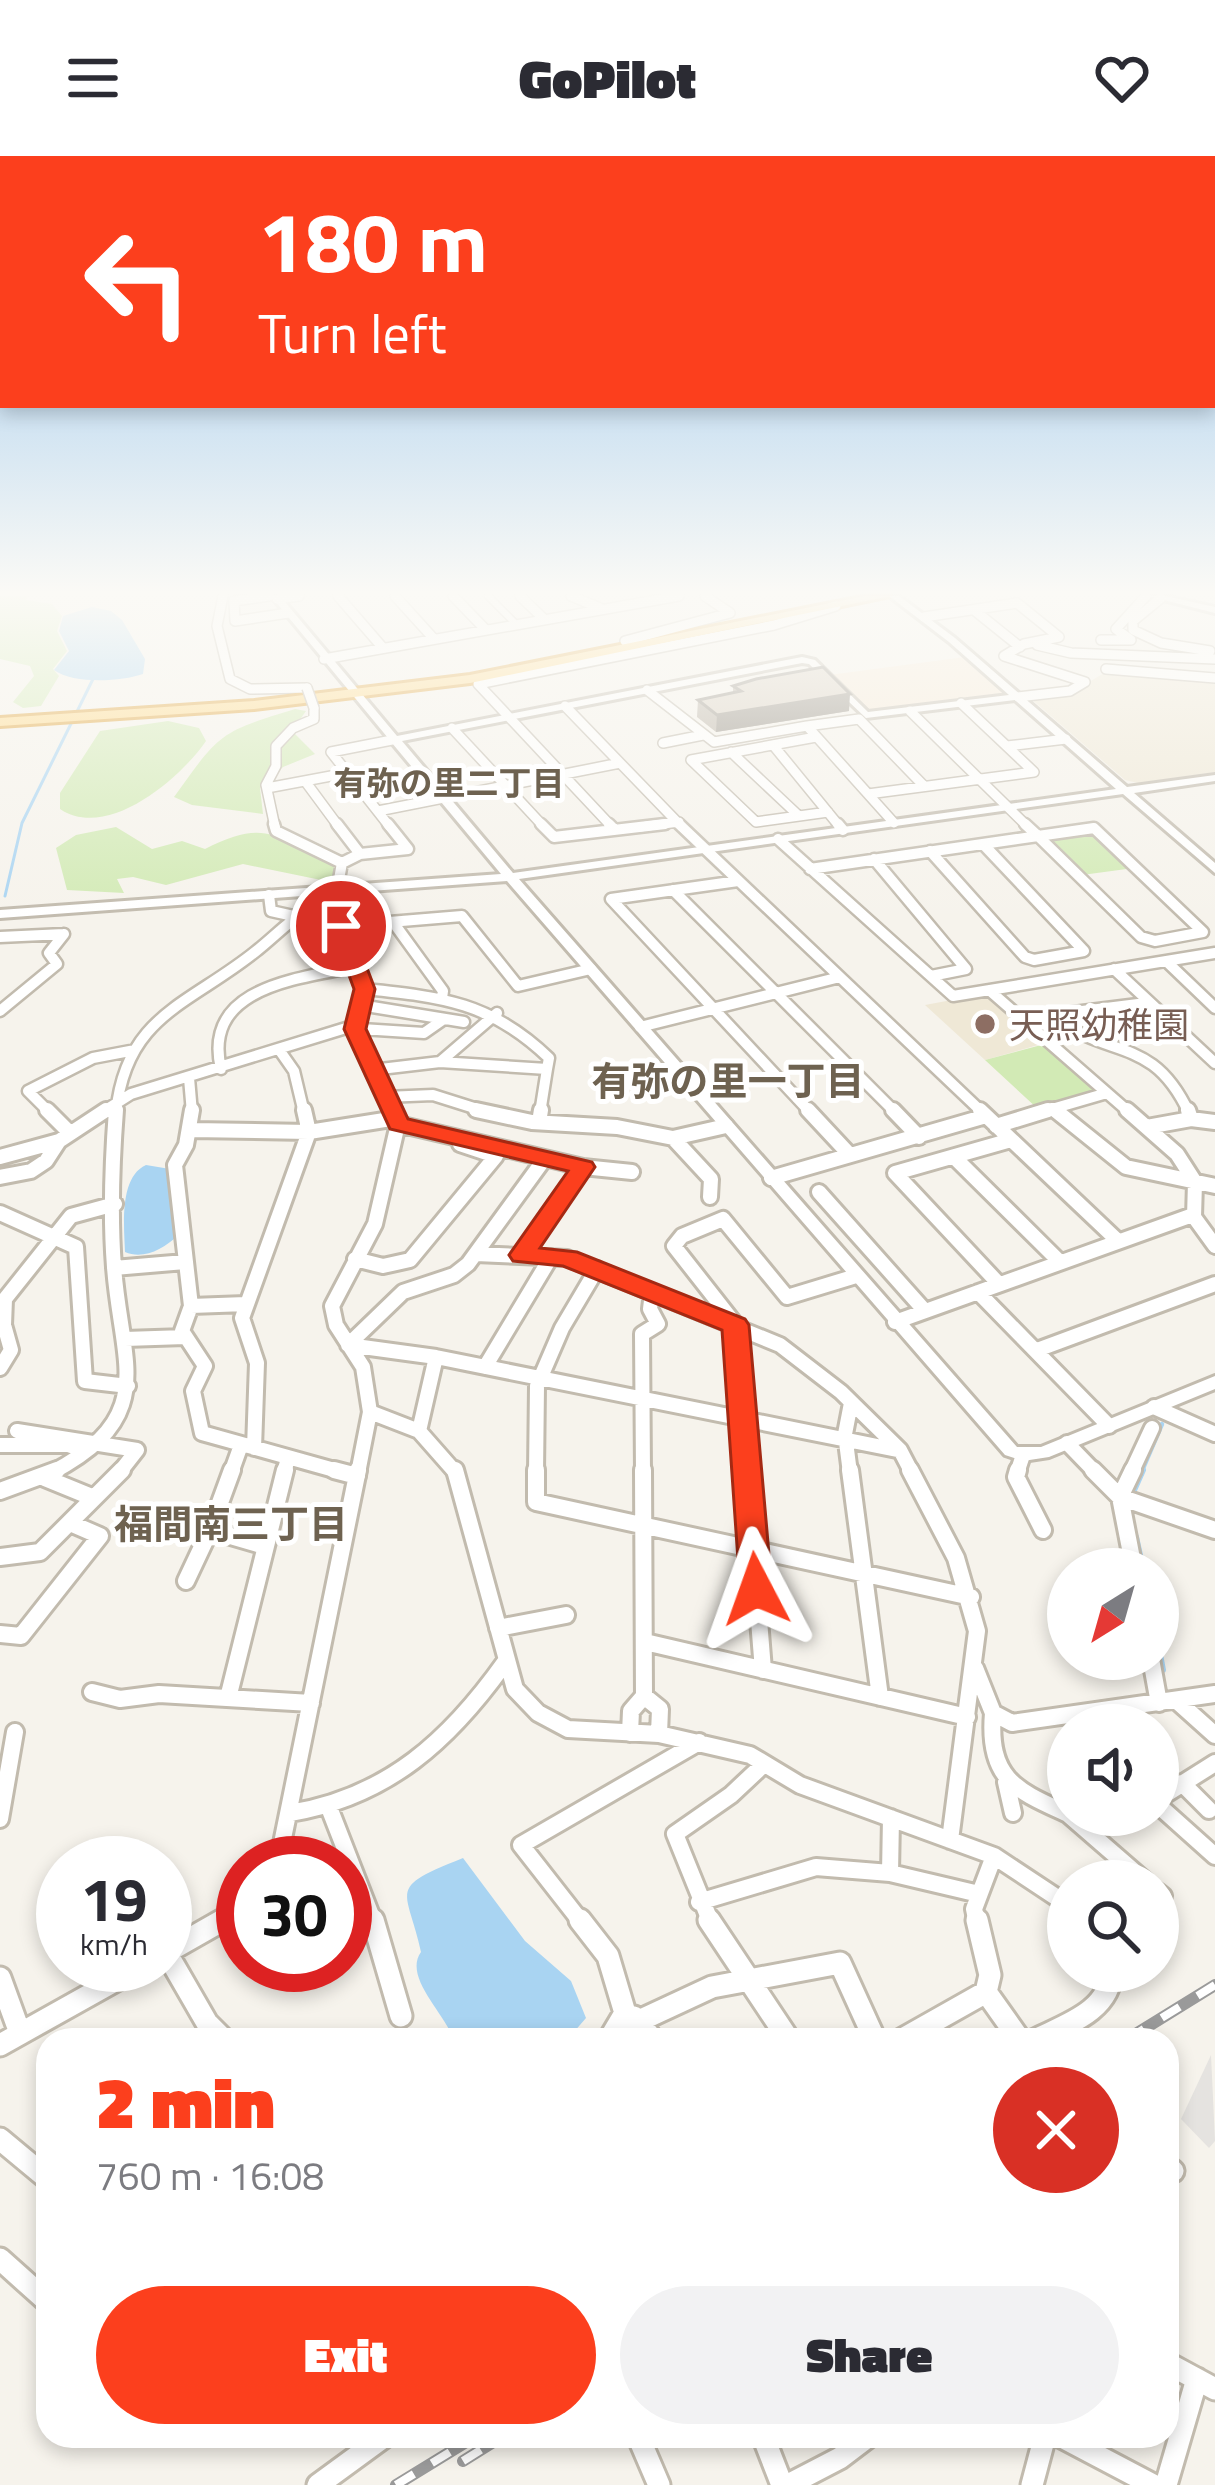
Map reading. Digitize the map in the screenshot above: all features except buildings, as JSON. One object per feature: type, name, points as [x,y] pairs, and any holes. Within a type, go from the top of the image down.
[{"type":"highway","points":[[0,719],[201,705]]},
{"type":"street","points":[[313,705],[314,719],[293,728],[276,746],[267,788],[276,831],[342,863]]},
{"type":"street","points":[[362,705],[1001,1442],[1023,1456],[1067,1443],[1215,1382]]},
{"type":"street","points":[[498,705],[615,830]]},
{"type":"street","points":[[342,863],[360,854],[408,849],[331,752],[572,705]]},
{"type":"street","points":[[665,705],[703,735],[724,742],[859,719],[924,787]]},
{"type":"street","points":[[852,705],[862,714],[950,705]]},
{"type":"street","points":[[868,794],[1034,772],[963,705]]},
{"type":"street","points":[[1027,705],[1215,869]]},
{"type":"street","points":[[565,706],[705,850],[1118,1241]]},
{"type":"street","points":[[810,869],[930,851],[983,844],[1038,836],[1094,828],[1203,932],[1144,939],[1038,836],[1009,807],[910,711]]},
{"type":"street","points":[[807,727],[894,823]]},
{"type":"street","points":[[452,728],[554,837],[679,822]]},
{"type":"street","points":[[663,743],[703,735]]},
{"type":"street","points":[[816,737],[691,760],[756,822],[828,812]]},
{"type":"street","points":[[1007,746],[1066,739]]},
{"type":"street","points":[[773,745],[843,830]]},
{"type":"street","points":[[731,752],[799,816]]},
{"type":"street","points":[[378,811],[620,763]]},
{"type":"street","points":[[267,788],[347,773]]},
{"type":"street","points":[[0,914],[338,894],[509,877],[1215,778]]},
{"type":"street","points":[[305,781],[360,854]]},
{"type":"street","points":[[778,839],[953,995],[1215,953]]},
{"type":"street","points":[[930,851],[1025,957],[1041,959],[1084,951],[983,844]]},
{"type":"street","points":[[874,860],[966,968],[931,976]]},
{"type":"street","points":[[285,1836],[370,1412],[363,1367],[336,1325],[332,1306],[375,1224],[398,1121],[355,1029],[364,989],[341,926],[342,863]]},
{"type":"street","points":[[738,880],[611,899],[849,1154]]},
{"type":"street","points":[[673,890],[919,1137]]},
{"type":"street","points":[[0,1491],[45,1478],[90,1447],[123,1402],[128,1386],[114,1268],[115,1204],[119,1086],[135,1050],[148,1029],[174,1006],[267,944],[318,898],[338,894]]},
{"type":"street","points":[[269,895],[271,911],[298,917]]},
{"type":"street","points":[[341,926],[462,916],[518,986],[591,970]]},
{"type":"street","points":[[393,922],[443,991],[442,998]]},
{"type":"street","points":[[0,937],[64,934],[49,953],[56,964],[6,999],[0,1010]]},
{"type":"street","points":[[1166,961],[1215,1009]]},
{"type":"street","points":[[221,1069],[216,1038],[226,1017],[243,1002],[279,984],[354,968]]},
{"type":"street","points":[[1114,969],[1215,1063]]},
{"type":"street","points":[[640,1027],[840,977]]},
{"type":"street","points":[[364,989],[442,998],[497,1013],[549,1058],[539,1122]]},
{"type":"street","points":[[988,990],[1177,1154],[1195,1182],[1190,1216],[1215,1246]]},
{"type":"street","points":[[1146,1003],[1066,1013],[1057,1019],[1079,1037],[1112,1042],[1131,1051],[1174,1086],[1191,1118]]},
{"type":"street","points":[[360,1005],[464,1022]]},
{"type":"street","points":[[440,1062],[497,1013]]},
{"type":"street","points":[[0,1177],[32,1171],[65,1137],[119,1098],[355,1029],[424,1034],[444,1019]]},
{"type":"street","points":[[65,1137],[28,1091],[93,1058],[135,1050]]},
{"type":"street","points":[[186,1581],[248,1446],[257,1363],[243,1332],[246,1304],[309,1132],[294,1071],[280,1052]]},
{"type":"street","points":[[372,1070],[440,1062],[547,1069]]},
{"type":"street","points":[[189,1078],[192,1130],[188,1148],[175,1165],[191,1306],[182,1331],[205,1366],[193,1391],[202,1433],[357,1476]]},
{"type":"street","points":[[772,1178],[849,1154],[1108,1093]]},
{"type":"street","points":[[386,1096],[433,1095],[459,1108],[674,1138],[726,1126]]},
{"type":"street","points":[[1052,1108],[1111,1159],[1140,1172],[1215,1186]]},
{"type":"street","points":[[1148,1127],[1191,1118],[1215,1122]]},
{"type":"street","points":[[356,1259],[383,1266],[410,1261],[496,1156],[398,1121]]},
{"type":"street","points":[[192,1130],[309,1132],[398,1121],[502,1145],[544,1161],[632,1172]]},
{"type":"street","points":[[0,1157],[65,1137]]},
{"type":"street","points":[[674,1138],[711,1179],[710,1197]]},
{"type":"street","points":[[999,1284],[895,1173],[1011,1140]]},
{"type":"street","points":[[954,1156],[1060,1262]]},
{"type":"street","points":[[348,1345],[403,1292],[454,1275],[476,1254],[544,1161]]},
{"type":"street","points":[[522,1255],[583,1167]]},
{"type":"street","points":[[819,1192],[925,1311]]},
{"type":"street","points":[[0,1368],[11,1350],[2,1299],[81,1210],[115,1204]]},
{"type":"street","points":[[0,1213],[76,1247],[86,1381],[128,1386]]},
{"type":"street","points":[[895,1322],[1190,1216]]},
{"type":"street","points":[[763,1670],[736,1325],[674,1246],[682,1236],[723,1219],[788,1297],[856,1276]]},
{"type":"street","points":[[822,1237],[851,1228]]},
{"type":"street","points":[[476,1254],[551,1257],[597,1270],[736,1325],[798,1356],[900,1450],[920,1481],[971,1598],[977,1630],[950,1840]]},
{"type":"street","points":[[484,1367],[551,1257]]},
{"type":"street","points":[[114,1268],[184,1262]]},
{"type":"street","points":[[597,1270],[540,1378],[536,1502],[971,1598]]},
{"type":"street","points":[[1036,1350],[1215,1284]]},
{"type":"street","points":[[630,1733],[631,1711],[644,1696],[642,1334],[658,1324],[650,1309],[652,1292]]},
{"type":"street","points":[[978,1292],[1109,1426]]},
{"type":"street","points":[[191,1306],[246,1304]]},
{"type":"street","points":[[125,1339],[185,1337]]},
{"type":"street","points":[[348,1345],[436,1357],[900,1450]]},
{"type":"street","points":[[419,1431],[436,1357]]},
{"type":"street","points":[[851,1403],[846,1440],[880,1697]]},
{"type":"street","points":[[1154,1407],[1215,1434]]},
{"type":"street","points":[[370,1412],[419,1431],[455,1469],[506,1661],[525,1702],[557,1725],[658,1734],[728,1748],[800,1785],[994,1856],[1047,1891]]},
{"type":"street","points":[[1130,1548],[1120,1497],[1152,1428]]},
{"type":"street","points":[[17,1431],[90,1447]]},
{"type":"street","points":[[1067,1443],[1120,1497],[1215,1529]]},
{"type":"street","points":[[0,1445],[137,1450],[106,1490],[40,1552],[0,1556]]},
{"type":"street","points":[[1023,1456],[1016,1477],[1043,1530]]},
{"type":"street","points":[[227,1698],[288,1458]]},
{"type":"street","points":[[45,1478],[94,1498]]},
{"type":"street","points":[[0,1634],[21,1636],[100,1536],[70,1523]]},
{"type":"street","points":[[210,1530],[265,1546]]},
{"type":"street","points":[[498,1628],[566,1615]]},
{"type":"street","points":[[644,1642],[967,1718]]},
{"type":"street","points":[[290,1814],[330,1810],[380,1788],[443,1741],[477,1705],[506,1661]]},
{"type":"street","points":[[975,1668],[993,1713],[991,1724],[1013,1813]]},
{"type":"street","points":[[1159,1680],[1168,1702],[1215,1735]]},
{"type":"street","points":[[92,1692],[120,1699],[159,1694],[311,1703]]},
{"type":"street","points":[[993,1713],[1012,1723],[1215,1694]]},
{"type":"street","points":[[644,1696],[660,1709],[658,1734]]},
{"type":"street","points":[[0,1819],[15,1732]]},
{"type":"street","points":[[643,2028],[633,2016],[608,1956],[521,1845],[699,1742]]},
{"type":"street","points":[[1179,1786],[1215,1763]]},
{"type":"street","points":[[764,1764],[731,1796],[675,1834],[682,1865],[699,1901],[781,2028]]},
{"type":"street","points":[[1006,1782],[1047,1808]]},
{"type":"street","points":[[1182,1784],[1209,1810]]},
{"type":"street","points":[[330,1810],[371,1914],[400,2016]]},
{"type":"street","points":[[890,1873],[892,1818]]},
{"type":"street","points":[[1179,1822],[1215,1856]]},
{"type":"street","points":[[1092,1836],[1120,1860]]},
{"type":"street","points":[[923,2028],[986,1992],[990,1975],[974,1909],[994,1856]]},
{"type":"street","points":[[699,1901],[816,1867],[890,1873],[979,1894]]},
{"type":"street","points":[[621,2028],[633,2016],[730,1980],[840,1963],[869,2028]]},
{"type":"street","points":[[0,1978],[20,2033]]},
{"type":"street","points":[[0,2044],[94,1992]]},
{"type":"street","points":[[189,1992],[212,2028]]},
{"type":"street","points":[[986,1992],[1012,2028]]},
{"type":"street","points":[[1057,2028],[1099,2005],[1109,1992]]},
{"type":"street","points":[[0,2140],[36,2170]]},
{"type":"street","points":[[0,2259],[36,2291]]},
{"type":"street","points":[[1166,2485],[1206,2384],[1179,2369]]},
{"type":"street","points":[[318,2485],[369,2448]]},
{"type":"street","points":[[643,2448],[659,2485]]},
{"type":"street","points":[[768,2448],[785,2485],[853,2448]]},
{"type":"street","points":[[1032,2485],[1042,2448]]},
{"type":"street","points":[[1083,2448],[1153,2485]]},
{"type":"shaded area","points":[[862,705],[932,705],[872,714]]},
{"type":"shaded area","points":[[1038,705],[1215,705],[1215,772],[1138,783],[1125,780]]},
{"type":"shaded area","name":"天照幼稚園","points":[[989,993],[1045,1043],[985,1060],[925,1005]]},
{"type":"shaded area","points":[[1211,2055],[1215,2141],[1209,2148],[1181,2119]]},
{"type":"green space","points":[[295,709],[306,711],[292,731],[315,754],[283,767],[260,788],[263,814],[192,805],[174,797],[223,738],[250,723]]},
{"type":"green space","points":[[168,721],[199,728],[206,741],[161,788],[120,812],[99,817],[79,817],[60,809],[60,793],[100,731]]},
{"type":"green space","points":[[116,827],[152,849],[182,841],[205,849],[243,834],[271,835],[334,866],[334,878],[321,880],[243,864],[166,885],[133,877],[117,879],[124,893],[67,890],[56,848],[76,835]]},
{"type":"green space","points":[[1090,830],[1134,868],[1082,875],[1045,838]]},
{"type":"green space","points":[[1045,1044],[1097,1092],[1038,1109],[985,1060]]},
{"type":"water","points":[[146,1165],[170,1169],[177,1236],[139,1255],[125,1252],[125,1203],[131,1180]]},
{"type":"water","points":[[463,1858],[525,1941],[571,1981],[586,2018],[577,2028],[448,2028],[417,1972],[421,1952],[408,1892],[422,1877]]},
{"type":"waterway","points":[[5,896],[22,823],[80,705]]},
{"type":"waterway","points":[[1141,1473],[1162,1424]]},
{"type":"waterway","points":[[1131,1497],[1143,1470]]},
{"type":"waterway","points":[[1136,1537],[1138,1548]]},
{"type":"railway","points":[[1145,2028],[1215,1985]]},
{"type":"railway","points":[[396,2485],[456,2448]]},
{"type":"railway","points":[[463,2461],[484,2448]]},
{"type":"place","name":"天照幼稚園","points":[[985,1024]]},
{"type":"district","name":"有弥の里二丁目","points":[[449,783]]},
{"type":"district","name":"有弥の里一丁目","points":[[728,1080]]},
{"type":"district","name":"福間南三丁目","points":[[231,1523]]},
{"type":"route","points":[[341,926],[364,989],[355,1029],[398,1124],[583,1167],[522,1255],[567,1258],[736,1325],[756,1589]]}]
